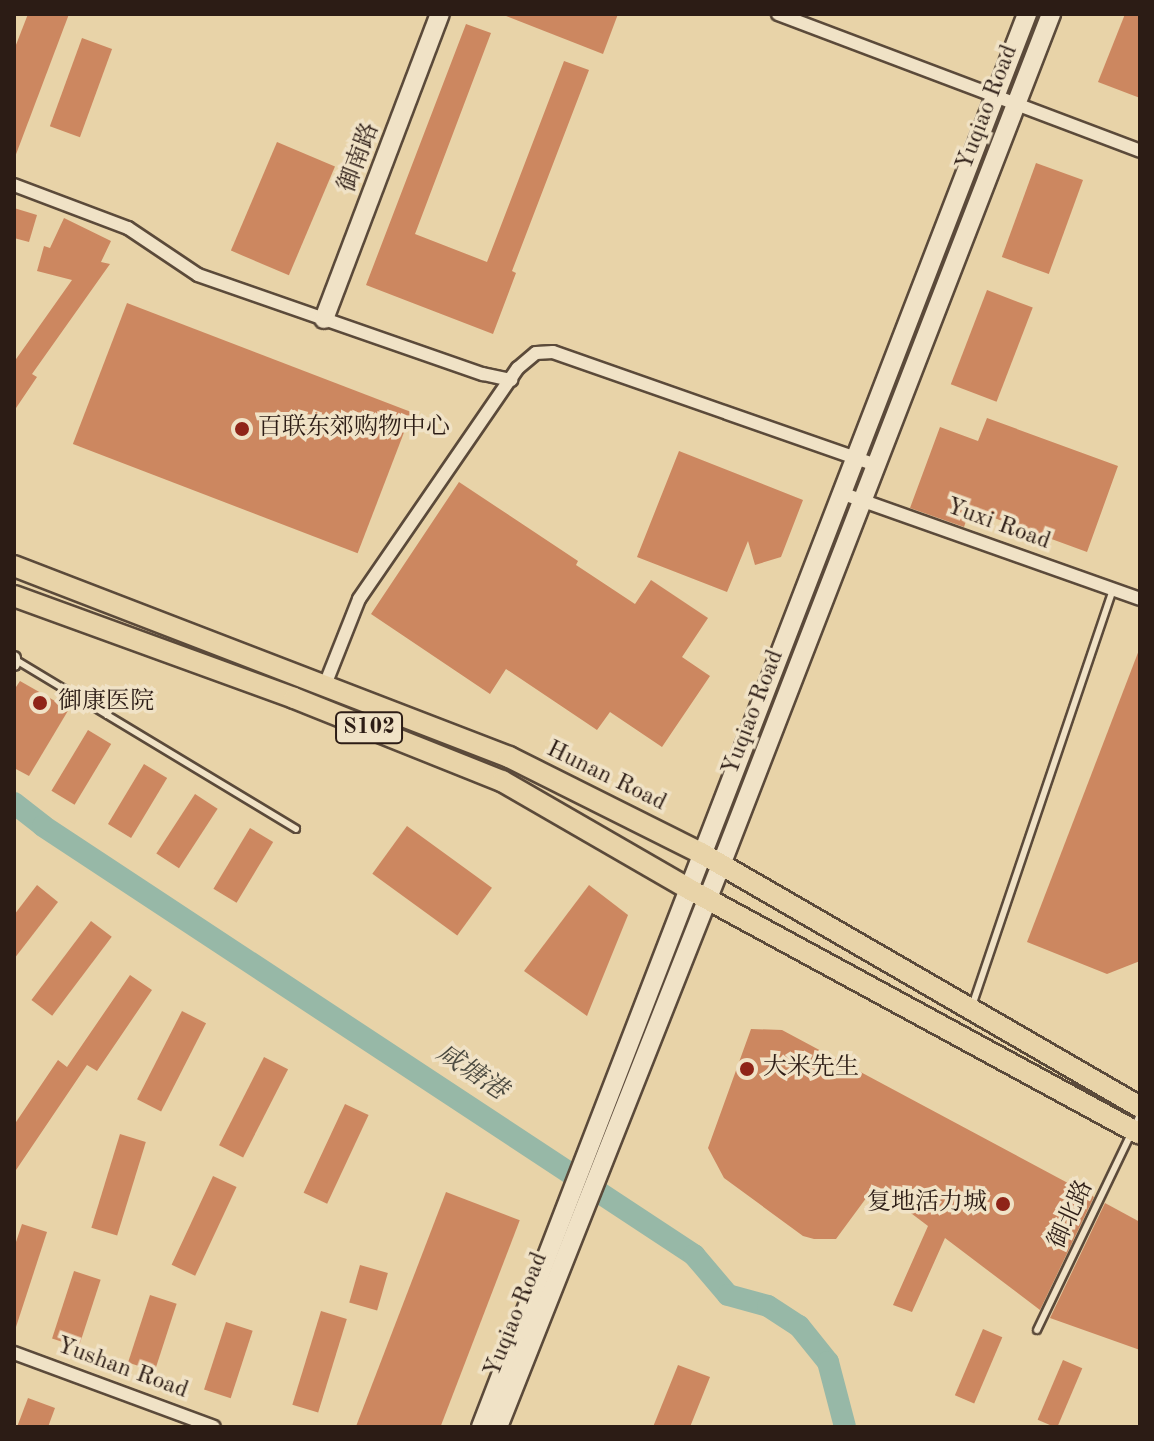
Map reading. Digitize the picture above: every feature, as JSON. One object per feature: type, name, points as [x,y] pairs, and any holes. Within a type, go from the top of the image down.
[{"type":"main road","name":"御南路","points":[[324,319],[440,14]]},
{"type":"main road","name":"Yuqiao Road","points":[[605,1135],[687,888],[1027,14]]},
{"type":"main road","name":"Yuqiao Road","points":[[498,1427],[568,1229],[721,865],[1051,14]]},
{"type":"main road","name":"Hunan Road","points":[[14,566],[509,757],[701,853],[1140,1107]]},
{"type":"main road","name":"S102","points":[[14,596],[294,698],[502,781],[687,888],[1137,1126]]},
{"type":"main road","name":"Yuqiao Road","points":[[481,1427],[568,1229]]},
{"type":"street","points":[[778,14],[1140,151]]},
{"type":"street","points":[[14,185],[128,228],[198,275],[483,374],[511,380]]},
{"type":"street","points":[[325,685],[359,599],[511,380],[527,359],[536,353],[553,352],[876,465]]},
{"type":"street","name":"Yuxi Road","points":[[841,493],[1140,599]]},
{"type":"street","name":"Yushan Road","points":[[14,1353],[214,1427]]},
{"type":"lane","points":[[970,1010],[1113,589]]},
{"type":"lane","points":[[15,660],[296,829]]},
{"type":"lane","name":"御北路","points":[[1037,1330],[1137,1126]]},
{"type":"building","points":[[28,14],[69,14],[15,157],[14,50]]},
{"type":"building","points":[[501,14],[618,14],[603,54]]},
{"type":"building","points":[[1125,14],[1140,14],[1140,98],[1098,82]]},
{"type":"building","points":[[466,24],[491,33],[415,234],[487,262],[564,61],[589,70],[512,271],[516,273],[493,334],[366,285]]},
{"type":"building","points":[[82,38],[112,49],[80,137],[50,126]]},
{"type":"building","points":[[277,142],[335,167],[289,275],[231,251]]},
{"type":"building","points":[[1036,163],[1083,180],[1049,274],[1002,257]]},
{"type":"building","points":[[14,208],[37,215],[29,242],[14,238]]},
{"type":"building","points":[[64,218],[111,241],[101,262],[110,264],[32,374],[37,377],[14,411],[14,362],[72,280],[37,271],[44,246],[50,248]]},
{"type":"building","points":[[987,290],[1033,308],[997,402],[951,384]]},
{"type":"building","name":"百联东郊购物中心","points":[[127,303],[412,412],[358,553],[73,444]]},
{"type":"building","points":[[987,418],[1118,466],[1087,552],[970,509],[964,527],[910,508],[940,427],[978,441]]},
{"type":"building","points":[[679,451],[803,500],[781,557],[755,565],[748,541],[727,592],[637,557]]},
{"type":"building","points":[[459,482],[578,561],[576,565],[635,604],[651,580],[708,618],[682,657],[710,676],[662,747],[610,712],[597,730],[506,669],[490,694],[371,614]]},
{"type":"building","points":[[1139,650],[1140,961],[1107,974],[1027,942]]},
{"type":"building","name":"御康医院","points":[[20,681],[69,709],[29,776],[14,768],[14,690]]},
{"type":"building","points":[[88,730],[111,744],[75,805],[51,791]]},
{"type":"building","points":[[144,764],[167,778],[131,838],[108,824]]},
{"type":"building","points":[[195,794],[218,809],[179,868],[156,854]]},
{"type":"building","points":[[407,826],[492,888],[457,935],[372,874]]},
{"type":"building","points":[[250,828],[273,842],[237,903],[213,889]]},
{"type":"building","points":[[37,885],[58,902],[14,959],[14,915]]},
{"type":"building","points":[[589,885],[628,915],[587,1016],[524,971]]},
{"type":"building","points":[[91,921],[112,937],[52,1016],[31,1000]]},
{"type":"building","points":[[130,975],[152,990],[97,1071],[87,1065],[14,1173],[14,1125],[58,1060],[67,1067]]},
{"type":"building","points":[[182,1011],[206,1023],[161,1111],[137,1099]]},
{"type":"building","name":"复地活力城","points":[[751,1029],[782,1030],[1094,1197],[1040,1310],[945,1238],[912,1312],[893,1305],[928,1226],[875,1186],[836,1239],[814,1239],[803,1236],[724,1178],[708,1148]]},
{"type":"building","points":[[264,1057],[288,1069],[243,1157],[219,1145]]},
{"type":"building","points":[[345,1104],[369,1115],[327,1204],[304,1193]]},
{"type":"building","points":[[120,1134],[146,1142],[117,1236],[91,1228]]},
{"type":"building","points":[[213,1176],[237,1187],[195,1276],[172,1265]]},
{"type":"building","points":[[446,1192],[520,1220],[440,1427],[356,1426]]},
{"type":"building","points":[[1105,1203],[1140,1222],[1140,1350],[1050,1318]]},
{"type":"building","points":[[22,1224],[47,1232],[16,1327],[14,1248]]},
{"type":"building","points":[[360,1265],[388,1273],[377,1310],[349,1302]]},
{"type":"building","points":[[74,1271],[101,1280],[79,1347],[52,1339]]},
{"type":"building","points":[[150,1295],[177,1304],[155,1371],[128,1363]]},
{"type":"building","points":[[321,1311],[347,1319],[318,1413],[292,1405]]},
{"type":"building","points":[[226,1322],[253,1331],[231,1398],[204,1390]]},
{"type":"building","points":[[983,1329],[1002,1337],[974,1403],[955,1395]]},
{"type":"building","points":[[1063,1360],[1082,1368],[1057,1427],[1038,1420]]},
{"type":"building","points":[[678,1365],[710,1377],[690,1427],[653,1427]]},
{"type":"building","points":[[28,1398],[55,1408],[48,1427],[17,1427]]},
{"type":"waterway","name":"咸塘港","points":[[14,803],[43,826],[694,1255],[728,1295],[768,1306],[799,1326],[828,1362],[845,1427]]},
{"type":"place","name":"百联东郊购物中心","points":[[242,429]]},
{"type":"place","name":"御康医院","points":[[40,703]]},
{"type":"place","name":"大米先生","points":[[747,1069]]},
{"type":"place","name":"复地活力城","points":[[1003,1204]]}]
